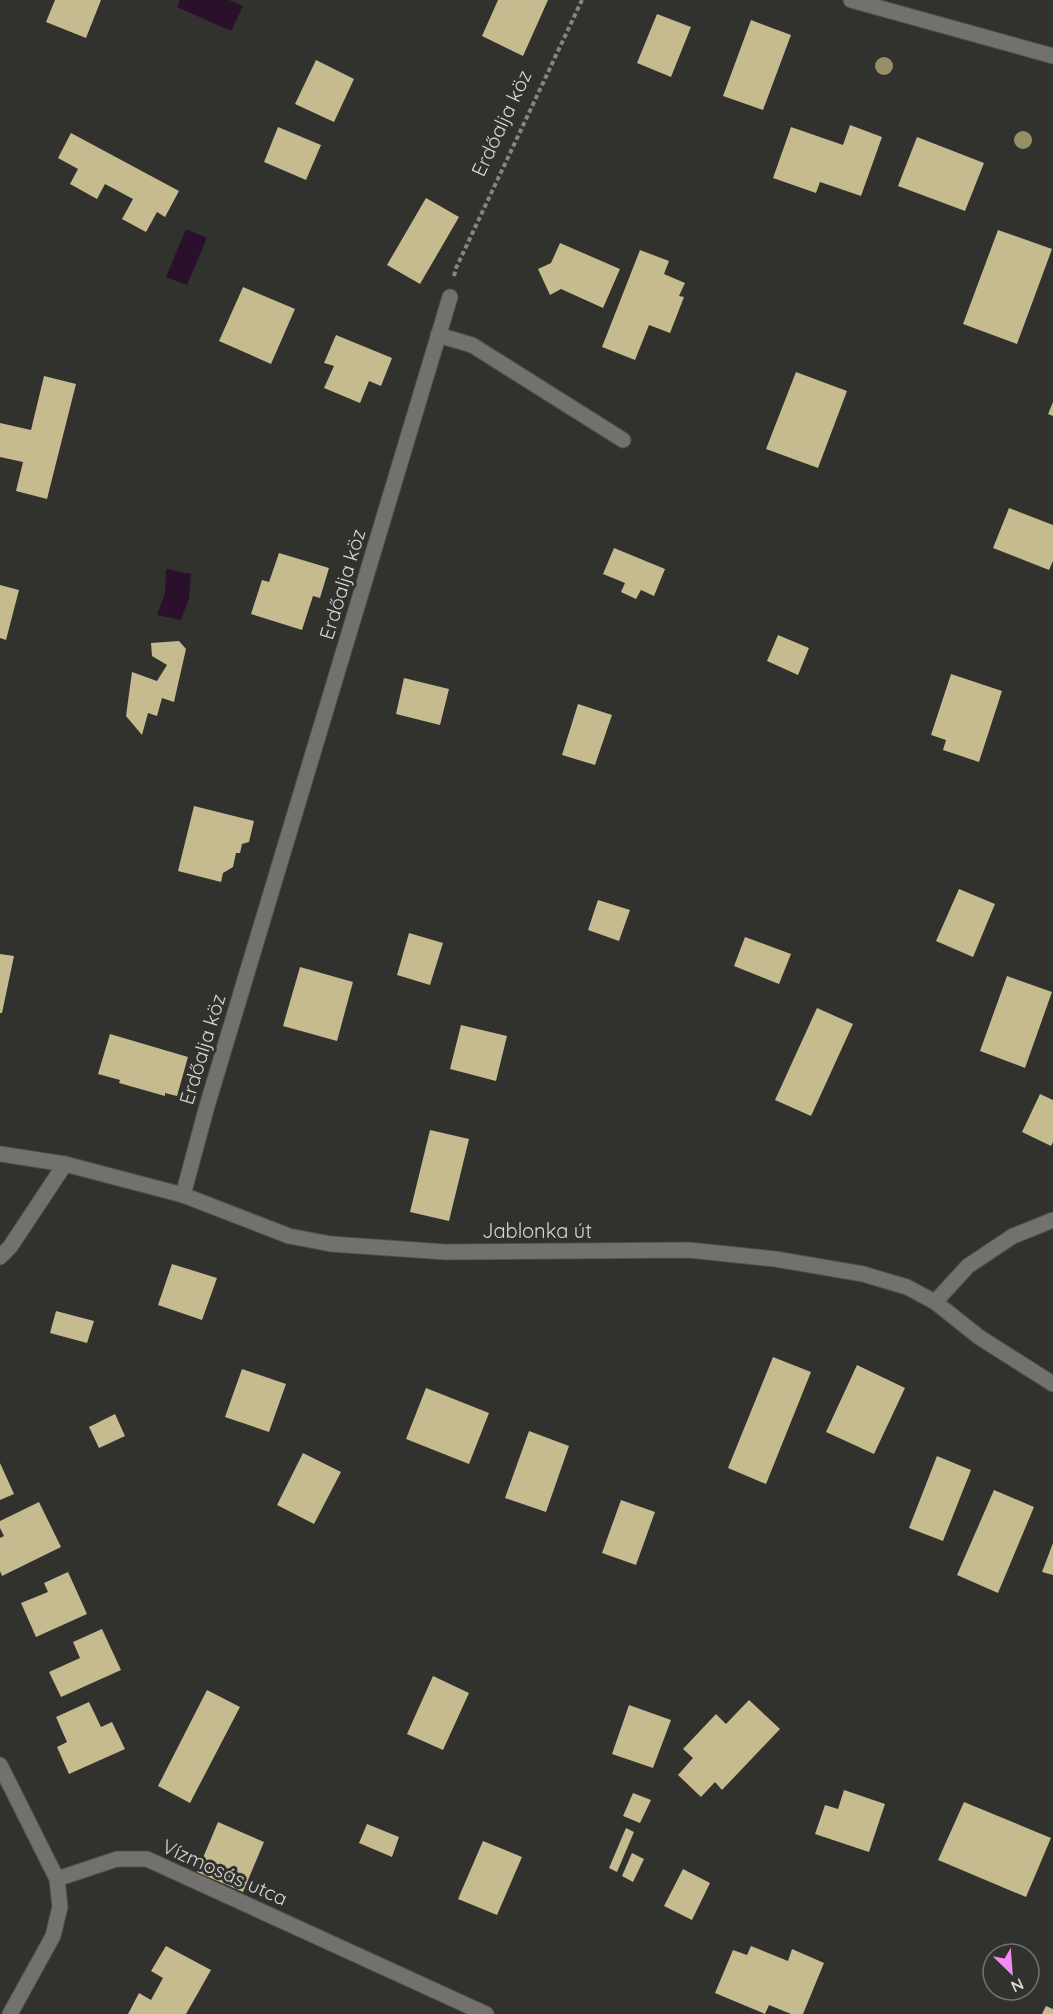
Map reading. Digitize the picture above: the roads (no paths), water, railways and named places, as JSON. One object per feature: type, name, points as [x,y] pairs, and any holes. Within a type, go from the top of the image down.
[{"type":"street","points":[[851,0],[1053,56]]},
{"type":"street","name":"Erdőalja köz","points":[[183,1195],[207,1106],[450,297]]},
{"type":"street","points":[[438,335],[472,345],[623,440]]},
{"type":"street","name":"Jablonka út","points":[[0,1154],[65,1164],[183,1195],[289,1236],[331,1244],[445,1252],[689,1250],[775,1259],[863,1274],[907,1287],[935,1302],[979,1337],[1053,1384]]},
{"type":"street","points":[[0,1257],[10,1247],[65,1164]]},
{"type":"street","points":[[935,1302],[968,1266],[1013,1236],[1053,1220]]},
{"type":"street","points":[[0,1765],[57,1879],[60,1906],[53,1936],[10,2014]]},
{"type":"street","name":"Vízmosás utca","points":[[57,1879],[117,1859],[147,1859],[486,2014]]}]
